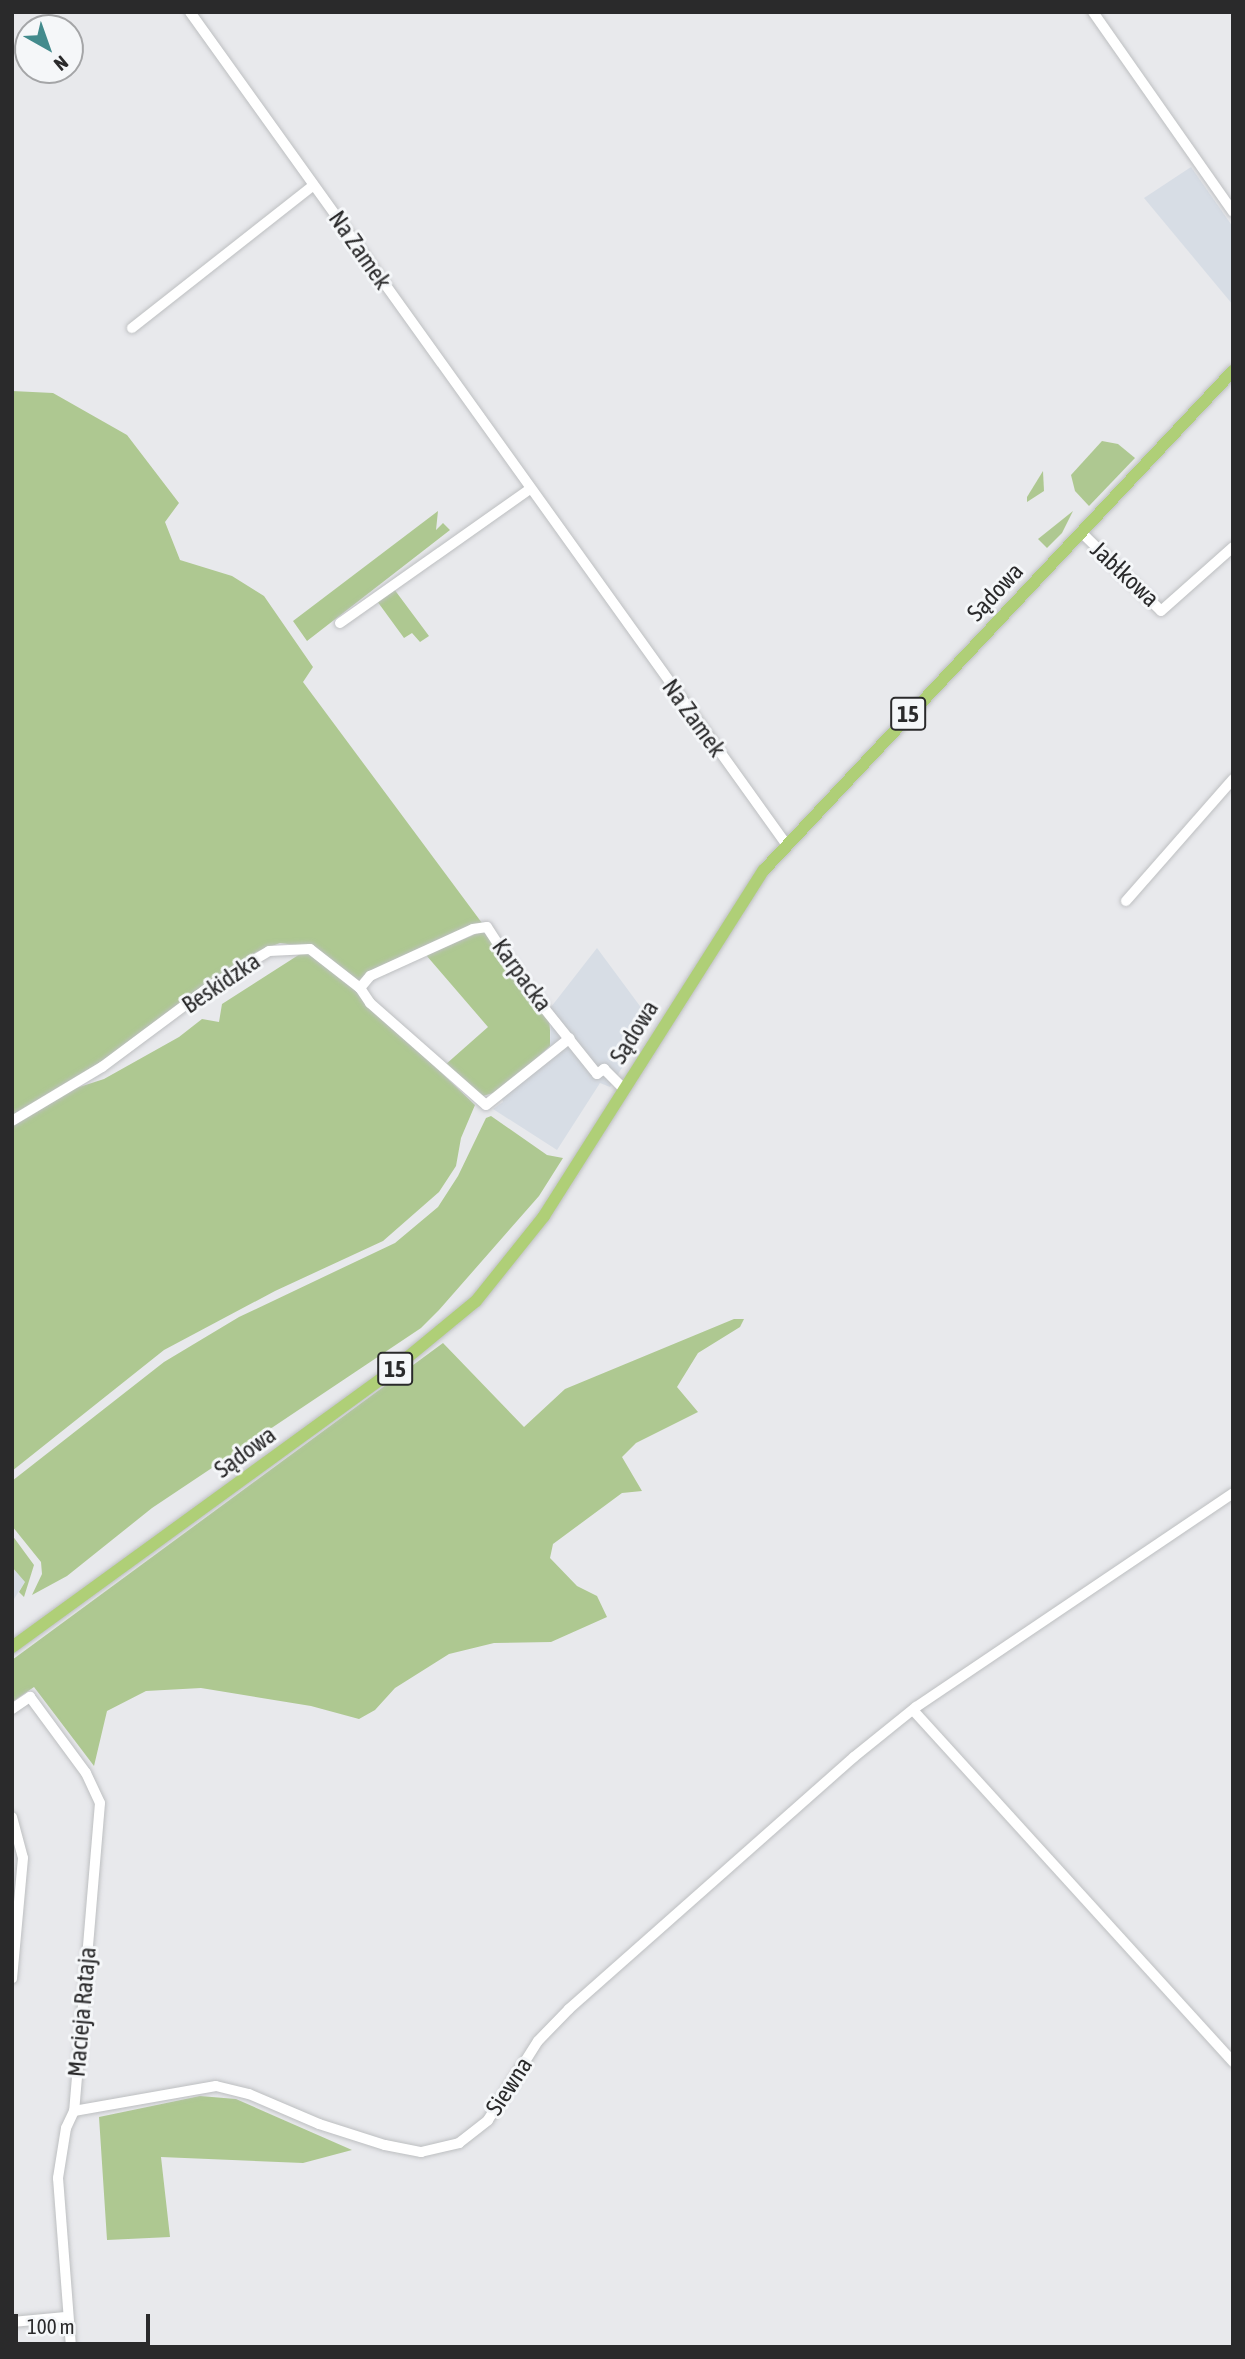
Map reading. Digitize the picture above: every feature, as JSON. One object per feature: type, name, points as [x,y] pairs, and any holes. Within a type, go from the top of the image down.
[{"type":"main road","name":"Sądowa","points":[[12,1647],[380,1380],[476,1301],[544,1216],[748,892],[786,844],[1233,371]]},
{"type":"street","name":"Na Zamek","points":[[190,12],[786,844]]},
{"type":"street","points":[[1093,12],[1233,212]]},
{"type":"street","points":[[132,328],[314,185]]},
{"type":"street","points":[[340,623],[530,489]]},
{"type":"street","name":"Jabłkowa","points":[[1081,532],[1161,611],[1233,547]]},
{"type":"street","points":[[1126,901],[1233,779]]},
{"type":"street","name":"Karpacka","points":[[360,988],[370,976],[473,929],[487,927],[520,978],[597,1074],[604,1069],[623,1088]]},
{"type":"street","name":"Beskidzka","points":[[12,1121],[102,1067],[257,955],[310,949],[360,988],[370,1003],[486,1105],[570,1038]]},
{"type":"street","name":"Siewna","points":[[74,2112],[216,2086],[249,2094],[319,2124],[385,2145],[421,2152],[459,2143],[488,2120],[538,2041],[569,2009],[854,1757],[913,1710],[1233,1493]]},
{"type":"street","name":"Macieja Rataja","points":[[12,1709],[30,1697],[86,1773],[100,1803],[74,2112],[66,2129],[58,2178],[66,2317],[71,2347]]},
{"type":"street","points":[[913,1710],[1233,2062]]},
{"type":"street","points":[[12,1817],[23,1858],[12,1979]]},
{"type":"street","points":[[12,2322],[66,2317]]},
{"type":"shaded area","points":[[1191,167],[1233,227],[1233,305],[1144,198]]},
{"type":"shaded area","points":[[597,948],[651,1021],[610,1087],[600,1083],[557,1150],[493,1109],[503,1102],[500,1091],[550,1046],[551,1007]]},
{"type":"shaded area","points":[[12,1567],[25,1582],[12,1602]]},
{"type":"green space","points":[[12,391],[53,393],[127,435],[179,503],[165,522],[180,560],[232,576],[264,596],[313,667],[303,682],[482,923],[427,946],[355,990],[475,1105],[461,1138],[456,1166],[439,1192],[383,1241],[275,1291],[164,1350],[12,1471],[12,1126],[70,1090],[104,1079],[179,1037],[202,1019],[219,1022],[222,1004],[311,947],[280,943],[256,952],[91,1070],[12,1117]]},
{"type":"green space","points":[[1102,441],[1118,444],[1135,458],[1089,506],[1075,491],[1071,475]]},
{"type":"green space","points":[[1043,471],[1044,491],[1027,502],[1027,497]]},
{"type":"green space","points":[[438,511],[436,530],[443,523],[450,530],[307,641],[293,621]]},
{"type":"green space","points":[[1073,511],[1062,533],[1047,548],[1038,539]]},
{"type":"green space","points":[[394,589],[429,636],[420,642],[412,633],[404,638],[377,601]]},
{"type":"green space","points":[[483,931],[549,1016],[550,1046],[500,1091],[483,1096],[445,1065],[488,1027],[426,955]]},
{"type":"green space","points":[[491,1116],[547,1155],[563,1158],[539,1196],[439,1310],[421,1328],[152,1508],[67,1576],[32,1595],[42,1574],[41,1562],[12,1526],[12,1481],[164,1362],[239,1317],[395,1243],[438,1207],[458,1176],[486,1118]]},
{"type":"green space","points":[[734,1319],[744,1319],[740,1327],[698,1353],[677,1387],[698,1412],[636,1443],[622,1457],[642,1491],[622,1493],[553,1544],[550,1558],[577,1586],[597,1596],[607,1617],[551,1642],[494,1643],[449,1654],[395,1688],[375,1710],[359,1719],[311,1706],[201,1688],[146,1691],[107,1711],[94,1766],[34,1687],[12,1702],[12,1660],[443,1343],[524,1427],[565,1389]]},
{"type":"green space","points":[[12,1535],[34,1565],[24,1597],[19,1592],[25,1582],[12,1567]]},
{"type":"green space","points":[[200,2096],[236,2099],[352,2150],[303,2163],[161,2157],[170,2237],[107,2240],[99,2117]]}]
